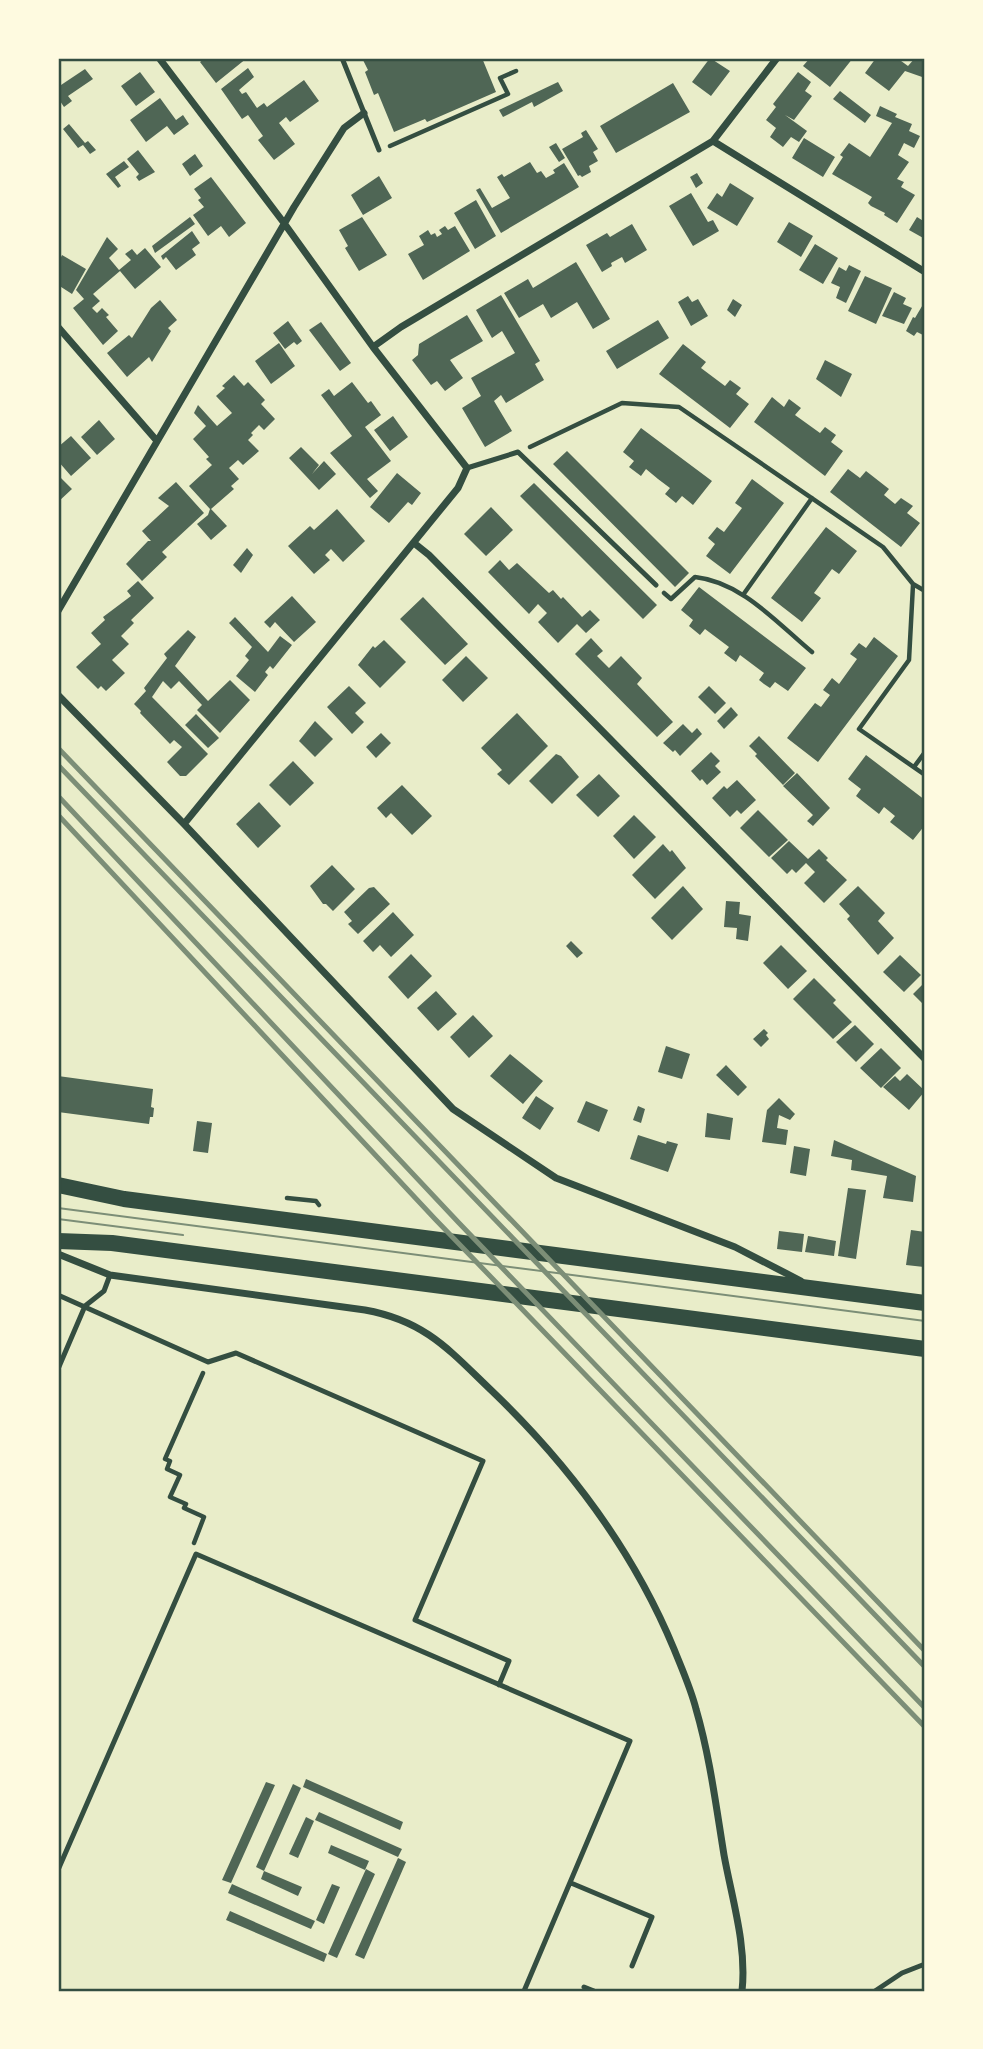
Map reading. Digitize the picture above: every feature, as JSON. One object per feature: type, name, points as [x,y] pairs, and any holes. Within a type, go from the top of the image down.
[{"type":"main road","points":[[58,1185],[124,1199],[925,1303]]},
{"type":"main road","points":[[58,1241],[112,1243],[925,1349]]},
{"type":"street","points":[[159,58],[284,223],[373,347],[467,468],[458,488],[184,824]]},
{"type":"street","points":[[373,347],[401,327],[713,141],[777,58]]},
{"type":"street","points":[[58,611],[284,223],[344,128],[364,113]]},
{"type":"street","points":[[713,141],[925,272]]},
{"type":"street","points":[[58,327],[158,441]]},
{"type":"street","points":[[414,542],[925,1059]]},
{"type":"street","points":[[58,695],[184,824],[453,1109],[556,1178],[735,1247],[817,1290]]},
{"type":"street","points":[[58,1254],[110,1275],[365,1310],[401,1319],[427,1331],[441,1343],[554,1454],[586,1494],[637,1573],[665,1628],[690,1688],[708,1761],[741,1948],[742,1991]]},
{"type":"lane","points":[[342,58],[379,150]]},
{"type":"lane","points":[[467,468],[518,452],[656,585]]},
{"type":"lane","points":[[58,1369],[85,1306],[104,1291],[110,1275]]},
{"type":"lane","points":[[58,1295],[208,1362],[236,1353],[484,1461],[415,1620],[509,1661],[499,1685]]},
{"type":"lane","points":[[58,1870],[196,1554],[630,1741],[524,1991]]},
{"type":"lane","points":[[571,1883],[652,1917],[632,1966]]},
{"type":"lane","points":[[875,1991],[902,1973],[925,1964]]},
{"type":"lane","points":[[584,1987],[594,1991]]},
{"type":"path","points":[[379,150],[508,94],[500,78],[516,71]]},
{"type":"path","points":[[518,452],[622,403],[679,407],[883,547],[913,584],[925,590]]},
{"type":"path","points":[[743,595],[812,498]]},
{"type":"path","points":[[656,585],[671,599],[695,577],[712,579],[743,595],[812,652]]},
{"type":"path","points":[[913,584],[909,660],[859,729],[925,775]]},
{"type":"path","points":[[915,767],[925,752]]},
{"type":"path","points":[[196,1554],[194,1539],[204,1517],[184,1508],[186,1504],[170,1497],[180,1475],[167,1469],[170,1461],[164,1459],[208,1362]]},
{"type":"building","points":[[205,58],[247,58],[216,83],[200,62]]},
{"type":"building","points":[[362,58],[482,58],[496,92],[427,122],[425,119],[394,132],[378,93],[374,95]]},
{"type":"building","points":[[710,58],[730,71],[711,96],[692,82]]},
{"type":"building","points":[[810,58],[853,58],[830,87],[803,66]]},
{"type":"building","points":[[876,58],[897,58],[908,66],[915,58],[925,58],[925,78],[905,71],[889,91],[865,73]]},
{"type":"building","points":[[248,68],[254,77],[239,90],[242,94],[246,92],[257,108],[264,103],[267,107],[304,80],[319,101],[290,122],[286,117],[279,123],[295,144],[274,160],[258,140],[263,136],[248,115],[242,119],[221,89]]},
{"type":"building","points":[[85,69],[93,79],[68,96],[72,101],[64,107],[58,98],[58,87]]},
{"type":"building","points":[[140,72],[155,92],[136,106],[121,86]]},
{"type":"building","points":[[798,72],[811,82],[805,91],[812,96],[794,120],[785,115],[807,131],[799,142],[791,137],[783,147],[770,137],[776,128],[766,120],[776,107],[773,104]]},
{"type":"building","points":[[558,82],[563,91],[534,107],[532,102],[503,117],[499,110]]},
{"type":"building","points":[[673,83],[690,112],[616,153],[600,126]]},
{"type":"building","points":[[840,91],[871,115],[865,123],[833,99]]},
{"type":"building","points":[[160,98],[176,120],[183,115],[189,124],[174,135],[167,126],[146,142],[130,120]]},
{"type":"building","points":[[880,106],[897,114],[895,117],[912,124],[909,131],[920,136],[914,148],[904,143],[898,155],[909,162],[897,179],[904,182],[901,187],[915,195],[897,223],[868,203],[872,197],[832,174],[843,157],[840,155],[849,143],[870,157],[892,123],[876,116]]},
{"type":"building","points":[[69,124],[85,143],[88,141],[96,150],[90,154],[83,145],[78,148],[63,129]]},
{"type":"building","points":[[586,130],[598,149],[593,152],[598,161],[589,166],[591,172],[582,177],[578,176],[562,149],[583,137],[581,133]]},
{"type":"building","points":[[804,138],[835,157],[823,177],[792,158]]},
{"type":"building","points":[[556,143],[565,158],[559,162],[549,147]]},
{"type":"building","points":[[138,150],[155,172],[139,181],[136,177],[139,174],[127,159]]},
{"type":"building","points":[[195,154],[203,166],[190,176],[182,164]]},
{"type":"building","points":[[124,161],[129,167],[115,177],[121,186],[118,188],[106,174]]},
{"type":"building","points":[[530,162],[537,173],[541,171],[546,178],[564,163],[579,187],[501,233],[476,190],[480,188],[492,208],[510,198],[497,177],[502,174],[504,177]]},
{"type":"building","points":[[697,173],[703,183],[696,188],[690,177]]},
{"type":"building","points":[[379,176],[392,198],[363,215],[351,195]]},
{"type":"building","points":[[211,177],[246,223],[229,237],[221,226],[208,236],[193,215],[204,207],[194,189]]},
{"type":"building","points":[[730,183],[754,198],[737,226],[707,208],[717,193],[722,197]]},
{"type":"building","points":[[691,193],[708,222],[713,220],[719,231],[693,246],[669,206]]},
{"type":"building","points":[[476,200],[496,236],[475,249],[454,213]]},
{"type":"building","points":[[190,217],[195,224],[155,253],[152,246]]},
{"type":"building","points":[[362,217],[387,255],[359,271],[345,248],[348,246],[339,230]]},
{"type":"building","points":[[917,217],[925,222],[925,239],[909,230]]},
{"type":"building","points":[[789,222],[813,236],[801,257],[777,242]]},
{"type":"building","points":[[632,224],[647,250],[625,263],[622,257],[602,272],[586,245],[607,233],[610,237]]},
{"type":"building","points":[[445,226],[448,230],[455,226],[470,251],[423,280],[408,254],[424,245],[419,236],[428,230],[431,235],[435,233],[437,237],[442,234],[439,230]]},
{"type":"building","points":[[192,231],[200,243],[192,249],[196,255],[176,270],[166,257],[163,260],[161,256]]},
{"type":"building","points":[[107,237],[118,249],[109,258],[119,270],[131,260],[125,254],[132,249],[137,255],[145,248],[161,267],[135,289],[120,271],[93,294],[100,301],[92,308],[97,313],[102,308],[118,331],[103,345],[73,308],[84,299],[76,290]]},
{"type":"building","points":[[815,244],[838,258],[823,284],[799,270]]},
{"type":"building","points":[[62,255],[86,269],[72,294],[58,285],[58,263]]},
{"type":"building","points":[[576,262],[610,319],[593,329],[577,302],[551,318],[543,304],[519,318],[504,293],[528,279],[533,288]]},
{"type":"building","points":[[849,265],[861,271],[846,303],[836,298],[840,287],[831,283],[839,267],[846,271]]},
{"type":"building","points":[[865,276],[892,288],[876,324],[848,311]]},
{"type":"building","points":[[894,292],[906,298],[903,304],[912,308],[904,324],[882,316]]},
{"type":"building","points":[[501,295],[540,361],[535,364],[544,380],[506,403],[501,395],[494,401],[512,431],[485,447],[462,408],[481,396],[471,378],[515,353],[502,331],[492,338],[476,310]]},
{"type":"building","points":[[688,296],[692,302],[698,299],[708,316],[691,326],[678,302]]},
{"type":"building","points":[[733,299],[742,305],[735,317],[727,310]]},
{"type":"building","points":[[160,300],[177,320],[168,328],[171,331],[152,362],[149,357],[127,377],[107,353],[129,335],[132,338],[151,308]]},
{"type":"building","points":[[925,301],[925,336],[917,332],[914,336],[906,331]]},
{"type":"building","points":[[467,315],[483,341],[450,360],[463,378],[445,391],[437,381],[431,385],[412,360],[418,355],[419,344]]},
{"type":"building","points":[[658,320],[669,338],[617,369],[606,351]]},
{"type":"building","points":[[288,321],[302,341],[297,345],[294,342],[285,349],[273,333]]},
{"type":"building","points":[[321,322],[351,363],[340,371],[309,330]]},
{"type":"building","points":[[279,343],[295,366],[271,384],[255,361]]},
{"type":"building","points":[[683,344],[706,362],[701,368],[725,386],[730,380],[741,388],[736,394],[749,404],[730,428],[659,374]]},
{"type":"building","points":[[825,360],[852,374],[841,397],[816,379]]},
{"type":"building","points":[[234,375],[244,386],[248,382],[265,400],[261,404],[275,419],[264,430],[259,425],[251,433],[253,435],[248,440],[259,451],[243,465],[238,460],[229,468],[239,479],[231,486],[234,489],[211,509],[227,526],[211,540],[197,524],[208,515],[210,509],[189,486],[212,465],[206,459],[209,457],[193,439],[206,426],[194,413],[198,405],[217,426],[232,413],[216,396]]},
{"type":"building","points":[[352,382],[381,415],[365,427],[391,461],[367,479],[378,491],[370,498],[330,453],[352,436],[321,395],[329,389],[334,396]]},
{"type":"building","points":[[772,397],[784,407],[789,399],[801,408],[795,415],[820,433],[825,427],[836,435],[831,442],[843,451],[825,476],[754,422]]},
{"type":"building","points":[[393,416],[408,437],[390,451],[374,430]]},
{"type":"building","points":[[99,420],[115,439],[97,455],[81,437]]},
{"type":"building","points":[[641,428],[712,481],[693,505],[682,496],[676,503],[665,494],[670,488],[646,469],[641,476],[629,467],[634,461],[623,452]]},
{"type":"building","points":[[71,436],[91,458],[71,476],[58,461],[58,447]]},
{"type":"building","points":[[301,447],[319,465],[312,474],[324,461],[336,474],[319,490],[289,458]]},
{"type":"building","points":[[567,451],[689,573],[675,587],[553,464]]},
{"type":"building","points":[[848,469],[860,478],[866,471],[889,489],[884,495],[895,504],[901,498],[913,506],[907,513],[920,523],[901,547],[830,492]]},
{"type":"building","points":[[397,473],[421,493],[412,505],[408,502],[389,523],[370,507]]},
{"type":"building","points":[[58,475],[72,489],[58,502]]},
{"type":"building","points":[[752,479],[784,503],[730,574],[706,556],[715,544],[708,538],[717,527],[724,532],[742,508],[735,503]]},
{"type":"building","points":[[176,482],[204,513],[162,552],[167,557],[142,581],[126,564],[151,541],[142,531],[169,506],[158,498]]},
{"type":"building","points":[[534,483],[657,605],[643,619],[520,496]]},
{"type":"building","points":[[491,507],[513,530],[486,556],[464,534]]},
{"type":"building","points":[[337,509],[365,541],[343,562],[331,549],[325,555],[330,560],[314,574],[288,546],[310,526],[314,530]]},
{"type":"building","points":[[826,527],[857,551],[839,574],[832,569],[814,593],[821,598],[802,622],[771,598]]},
{"type":"building","points":[[247,548],[253,555],[241,573],[233,565]]},
{"type":"building","points":[[500,560],[509,570],[517,563],[549,593],[553,590],[561,599],[563,597],[582,617],[590,610],[600,620],[586,633],[577,624],[558,643],[538,622],[547,613],[538,604],[529,614],[488,572]]},
{"type":"building","points":[[138,581],[154,598],[131,620],[134,623],[121,636],[129,644],[112,660],[125,673],[106,691],[101,686],[98,689],[76,667],[101,644],[91,633],[105,620],[103,617],[131,596],[127,591]]},
{"type":"building","points":[[699,587],[806,668],[788,691],[775,682],[770,688],[759,680],[764,673],[740,655],[736,662],[724,653],[729,647],[705,629],[700,635],[689,626],[693,620],[681,610]]},
{"type":"building","points":[[292,596],[316,622],[294,642],[275,622],[270,628],[264,622]]},
{"type":"building","points":[[423,597],[468,644],[445,665],[400,619]]},
{"type":"building","points":[[235,617],[268,652],[280,636],[292,645],[273,669],[270,666],[265,672],[268,675],[255,692],[236,676],[249,660],[245,656],[252,647],[229,623]]},
{"type":"building","points":[[188,630],[196,637],[175,666],[208,701],[230,680],[250,700],[220,733],[197,710],[202,705],[179,681],[171,689],[163,681],[152,697],[208,754],[186,776],[180,776],[167,762],[182,747],[174,740],[170,744],[134,704],[146,691],[144,688],[167,658],[164,654]]},
{"type":"building","points":[[874,637],[898,656],[818,762],[787,738],[815,703],[821,707],[830,695],[823,690],[832,678],[839,684],[857,659],[850,654],[859,643],[866,648]]},
{"type":"building","points":[[591,638],[603,651],[597,656],[609,668],[621,656],[642,678],[637,684],[673,722],[657,737],[575,654]]},
{"type":"building","points":[[384,640],[406,662],[380,688],[358,665],[373,646],[375,648]]},
{"type":"building","points":[[466,656],[488,678],[463,702],[442,680]]},
{"type":"building","points":[[349,686],[366,703],[355,713],[364,722],[352,734],[327,707]]},
{"type":"building","points":[[709,686],[726,703],[715,714],[698,697]]},
{"type":"building","points":[[731,707],[738,715],[724,729],[717,721]]},
{"type":"building","points":[[517,713],[548,746],[509,785],[497,774],[502,770],[481,748]]},
{"type":"building","points":[[196,714],[219,738],[208,748],[185,725]]},
{"type":"building","points":[[315,721],[333,739],[315,757],[299,741]]},
{"type":"building","points":[[683,724],[692,733],[697,728],[702,734],[680,756],[663,743]]},
{"type":"building","points":[[381,733],[391,743],[376,758],[366,747]]},
{"type":"building","points":[[759,736],[795,773],[783,785],[749,746]]},
{"type":"building","points":[[711,752],[720,761],[715,766],[721,772],[707,785],[691,771]]},
{"type":"building","points":[[556,754],[561,756],[579,777],[552,804],[529,781]]},
{"type":"building","points":[[866,755],[925,800],[925,825],[913,840],[890,822],[895,816],[884,807],[879,814],[856,796],[861,789],[848,779]]},
{"type":"building","points":[[293,761],[314,783],[290,806],[269,785]]},
{"type":"building","points":[[797,773],[830,808],[813,826],[807,821],[813,815],[783,786]]},
{"type":"building","points":[[599,774],[620,796],[598,817],[576,795]]},
{"type":"building","points":[[737,780],[756,800],[741,814],[737,810],[730,817],[712,798],[724,786],[727,789]]},
{"type":"building","points":[[402,785],[432,816],[412,835],[391,813],[386,818],[377,808]]},
{"type":"building","points":[[259,802],[281,826],[258,848],[236,824]]},
{"type":"building","points":[[758,810],[788,840],[769,857],[740,828]]},
{"type":"building","points":[[634,815],[656,837],[634,859],[613,836]]},
{"type":"building","points":[[789,841],[808,859],[819,849],[828,858],[826,860],[847,880],[824,903],[804,883],[815,872],[806,863],[796,873],[792,869],[787,874],[771,858]]},
{"type":"building","points":[[663,844],[670,852],[672,850],[686,868],[655,899],[632,875]]},
{"type":"building","points":[[332,865],[355,889],[333,911],[323,904],[310,886]]},
{"type":"building","points":[[683,886],[703,909],[672,940],[651,918]]},
{"type":"building","points":[[858,886],[885,913],[878,921],[894,938],[878,955],[847,919],[850,916],[839,904]]},
{"type":"building","points":[[374,887],[390,904],[358,934],[348,924],[352,921],[344,912],[369,888]]},
{"type":"building","points":[[726,901],[740,902],[739,914],[751,916],[748,941],[736,939],[737,928],[724,927]]},
{"type":"building","points":[[393,912],[414,935],[391,957],[380,945],[373,952],[363,941]]},
{"type":"building","points":[[571,941],[583,953],[577,958],[566,946]]},
{"type":"building","points":[[781,945],[807,971],[788,989],[763,963]]},
{"type":"building","points":[[411,954],[432,976],[408,999],[388,977]]},
{"type":"building","points":[[900,955],[921,975],[904,992],[883,972]]},
{"type":"building","points":[[814,978],[836,1000],[833,1003],[852,1022],[833,1039],[793,999]]},
{"type":"building","points":[[925,982],[925,1006],[913,994]]},
{"type":"building","points":[[436,991],[457,1014],[438,1031],[417,1008]]},
{"type":"building","points":[[473,1015],[493,1036],[469,1058],[450,1037]]},
{"type":"building","points":[[855,1025],[874,1044],[856,1062],[836,1042]]},
{"type":"building","points":[[764,1029],[769,1039],[761,1047],[753,1039]]},
{"type":"building","points":[[666,1046],[690,1054],[682,1079],[658,1072]]},
{"type":"building","points":[[881,1048],[901,1068],[881,1088],[860,1068]]},
{"type":"building","points":[[510,1054],[543,1081],[523,1104],[490,1076]]},
{"type":"building","points":[[726,1065],[747,1087],[738,1096],[716,1075]]},
{"type":"building","points":[[907,1074],[925,1091],[909,1110],[883,1087],[895,1076],[900,1081]]},
{"type":"building","points":[[58,1076],[153,1089],[153,1117],[150,1117],[149,1124],[58,1112]]},
{"type":"building","points":[[536,1096],[554,1108],[540,1130],[522,1118]]},
{"type":"building","points":[[779,1098],[795,1114],[790,1120],[779,1115],[777,1128],[788,1130],[786,1145],[762,1142],[767,1110]]},
{"type":"building","points":[[586,1101],[608,1110],[599,1132],[577,1122]]},
{"type":"building","points":[[638,1106],[645,1109],[641,1123],[633,1120]]},
{"type":"building","points":[[707,1113],[733,1118],[730,1140],[705,1137]]},
{"type":"building","points":[[197,1121],[212,1123],[208,1153],[193,1151]]},
{"type":"building","points":[[638,1135],[666,1144],[667,1141],[678,1144],[668,1172],[630,1159]]},
{"type":"building","points":[[834,1140],[916,1176],[913,1202],[883,1198],[887,1176],[851,1170],[852,1160],[831,1156]]},
{"type":"building","points":[[794,1146],[810,1149],[806,1176],[790,1173]]},
{"type":"building","points":[[848,1188],[866,1190],[856,1259],[838,1256]]},
{"type":"building","points":[[911,1230],[925,1232],[924,1267],[906,1265]]},
{"type":"building","points":[[779,1231],[804,1234],[802,1252],[777,1249]]},
{"type":"building","points":[[808,1236],[836,1241],[834,1256],[805,1252]]},
{"type":"building","points":[[306,1779],[403,1822],[400,1830],[303,1787]]},
{"type":"building","points":[[266,1782],[275,1785],[231,1883],[222,1880]]},
{"type":"building","points":[[293,1784],[301,1788],[264,1871],[256,1867]]},
{"type":"building","points":[[319,1812],[402,1849],[398,1857],[315,1820]]},
{"type":"building","points":[[306,1817],[314,1821],[298,1858],[289,1854]]},
{"type":"building","points":[[331,1845],[369,1861],[365,1870],[328,1853]]},
{"type":"building","points":[[398,1858],[406,1862],[364,1959],[355,1955]]},
{"type":"building","points":[[366,1869],[375,1874],[337,1958],[328,1954]]},
{"type":"building","points":[[264,1871],[302,1887],[298,1896],[261,1879]]},
{"type":"building","points":[[232,1884],[315,1921],[311,1929],[228,1893]]},
{"type":"building","points":[[332,1884],[340,1887],[324,1924],[316,1920]]},
{"type":"building","points":[[230,1911],[327,1954],[324,1962],[226,1920]]},
{"type":"tram line","points":[[58,1208],[925,1321]]},
{"type":"tram line","points":[[58,1219],[183,1235]]},
{"type":"railway","points":[[58,748],[925,1651]]},
{"type":"railway","points":[[58,765],[925,1667]]},
{"type":"railway","points":[[58,796],[459,1223],[925,1708]]},
{"type":"railway","points":[[58,815],[435,1219],[925,1727]]}]
